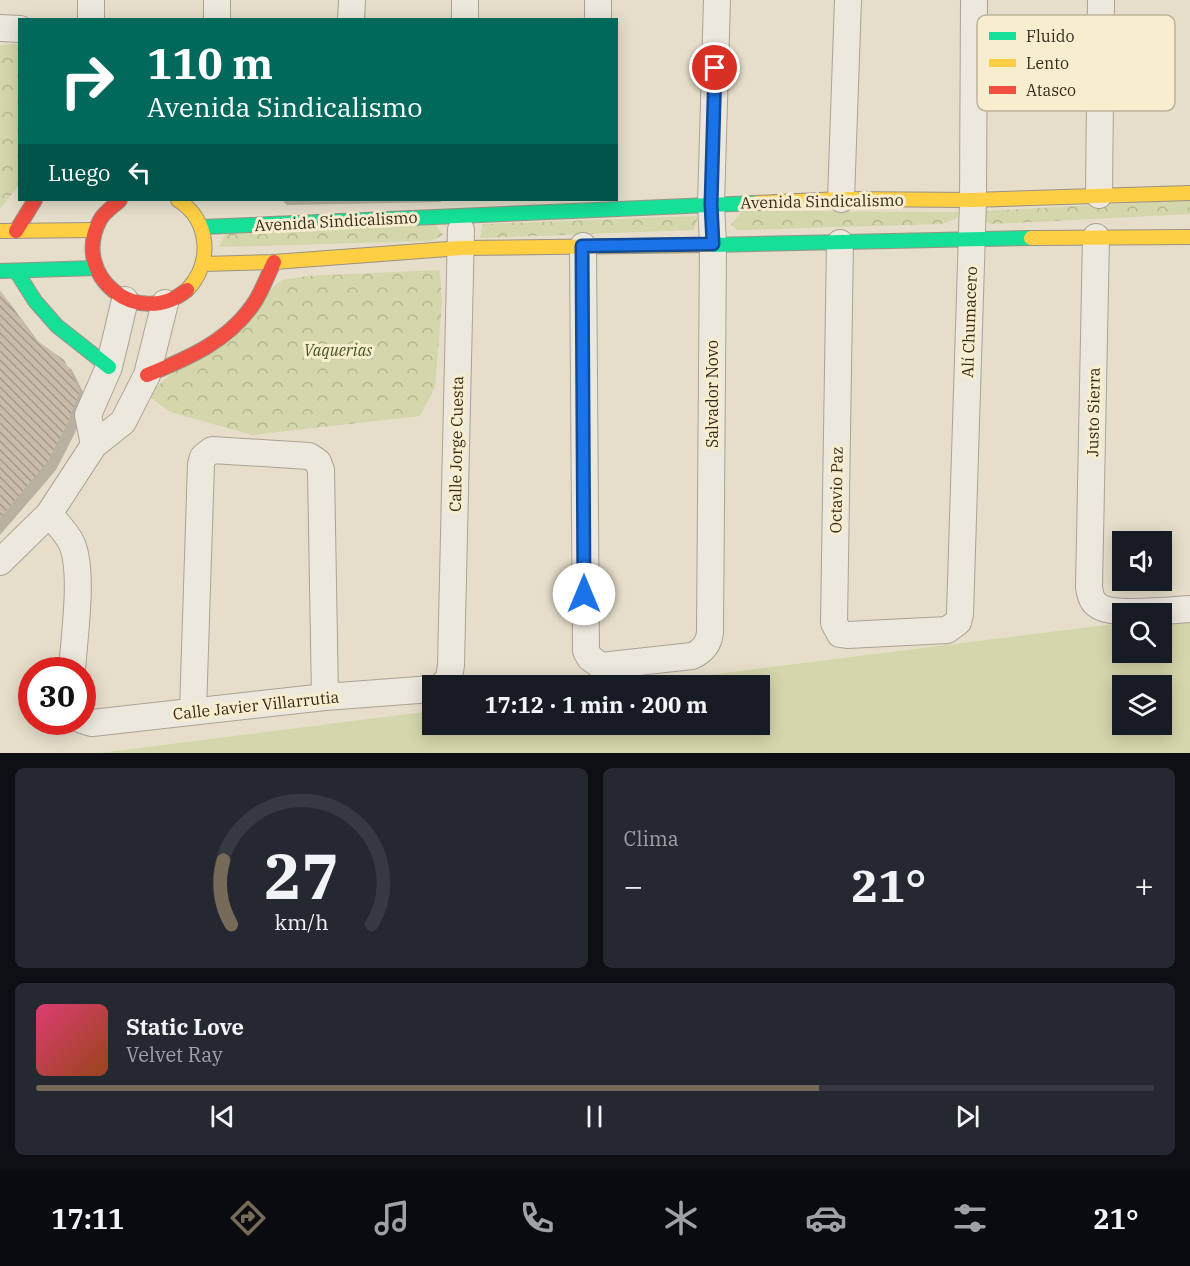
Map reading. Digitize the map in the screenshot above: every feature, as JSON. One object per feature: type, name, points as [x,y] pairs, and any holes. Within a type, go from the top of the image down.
[{"type":"street","points":[[91,0],[91,18]]},
{"type":"street","points":[[216,18],[217,0]]},
{"type":"street","points":[[351,18],[352,0]]},
{"type":"street","points":[[465,0],[465,18]]},
{"type":"street","points":[[598,0],[598,18]]},
{"type":"street","name":"Salvador Novo","points":[[582,246],[586,651],[595,663],[608,666],[692,656],[699,653],[710,639],[713,244],[711,204],[717,0]]},
{"type":"street","points":[[841,199],[848,0]]},
{"type":"street","name":"Alí Chumacero","points":[[940,631],[954,627],[960,614],[973,200],[974,0]]},
{"type":"street","points":[[1101,0],[1101,15]]},
{"type":"street","points":[[0,28],[18,29]]},
{"type":"street","points":[[1099,195],[1100,111]]},
{"type":"street","name":"Avenida Sindicalismo","points":[[202,227],[276,224],[462,207],[711,204],[841,199],[973,200],[1190,193]]},
{"type":"street","points":[[16,231],[34,201]]},
{"type":"street","points":[[118,201],[112,204],[102,216],[95,230],[92,256],[96,268],[108,287],[125,300],[139,304],[165,303],[187,290],[197,278],[203,264],[205,240],[202,227],[194,213],[179,201]]},
{"type":"street","name":"Calle Jorge Cuesta","points":[[449,675],[451,665],[462,207]]},
{"type":"street","points":[[266,208],[276,224]]},
{"type":"street","points":[[0,231],[95,230]]},
{"type":"street","name":"Justo Sierra","points":[[1096,237],[1089,587],[1094,603],[1111,612],[1190,609]]},
{"type":"street","name":"Avenida Sindicalismo","points":[[203,264],[274,262],[460,248],[840,243],[972,238],[1190,237]]},
{"type":"street","name":"Octavio Paz","points":[[840,243],[834,623],[840,634],[848,635],[940,631]]},
{"type":"street","points":[[147,375],[198,354],[224,335],[256,301],[274,262]]},
{"type":"street","points":[[0,271],[96,268]]},
{"type":"street","points":[[16,271],[35,301],[57,326],[109,367]]},
{"type":"street","points":[[94,446],[88,414],[109,367],[125,300]]},
{"type":"street","points":[[0,562],[49,514],[94,446],[123,422],[147,375],[165,303]]},
{"type":"street","points":[[194,711],[201,465],[203,458],[212,450],[309,456],[318,462],[321,470],[325,696]]},
{"type":"street","points":[[49,514],[71,542],[76,556],[78,575],[73,657]]},
{"type":"street","name":"Calle Javier Villarrutia","points":[[96,723],[325,696],[422,689]]},
{"type":"green space","points":[[18,44],[18,186],[0,209],[0,45]]},
{"type":"green space","points":[[1190,200],[1190,214],[991,224],[983,220],[985,211]]},
{"type":"green space","points":[[742,211],[959,212],[957,218],[942,224],[738,230],[731,225]]},
{"type":"green space","points":[[698,216],[694,230],[480,238],[483,224]]},
{"type":"green space","points":[[436,225],[443,235],[432,241],[219,247],[227,231]]},
{"type":"green space","name":"Vaquerias","points":[[440,270],[442,303],[435,387],[420,416],[252,435],[170,412],[147,395],[282,280],[307,276]]},
{"type":"green space","points":[[1190,614],[1190,753],[100,753],[422,712],[422,735],[770,735],[770,675],[709,675],[1112,624],[1112,663],[1172,663],[1172,616]]},
{"type":"building","points":[[0,290],[35,339],[64,360],[80,391],[67,424],[48,461],[0,518]]},
{"type":"traffic: fast","points":[[202,227],[756,203]]},
{"type":"traffic: fast","points":[[710,245],[1031,238]]},
{"type":"traffic: fast","points":[[0,271],[96,268]]},
{"type":"traffic: fast","points":[[16,271],[35,301],[57,326],[109,367]]},
{"type":"traffic: slow","points":[[756,203],[841,199],[973,200],[1190,193]]},
{"type":"traffic: slow","points":[[179,201],[197,219],[204,242],[201,267],[187,290]]},
{"type":"traffic: slow","points":[[0,231],[95,230]]},
{"type":"traffic: slow","points":[[1031,238],[1190,237]]},
{"type":"traffic: slow","points":[[203,264],[274,262],[461,248],[710,245]]},
{"type":"traffic: jam","points":[[16,231],[34,201]]},
{"type":"traffic: jam","points":[[119,201],[100,220],[93,241],[94,260],[101,277],[114,291],[130,300],[149,304],[168,301],[187,290]]},
{"type":"traffic: jam","points":[[147,375],[178,362],[222,337],[246,314],[256,300],[274,262]]},
{"type":"route","points":[[584,594],[582,246],[713,244],[711,204],[715,68]]}]
